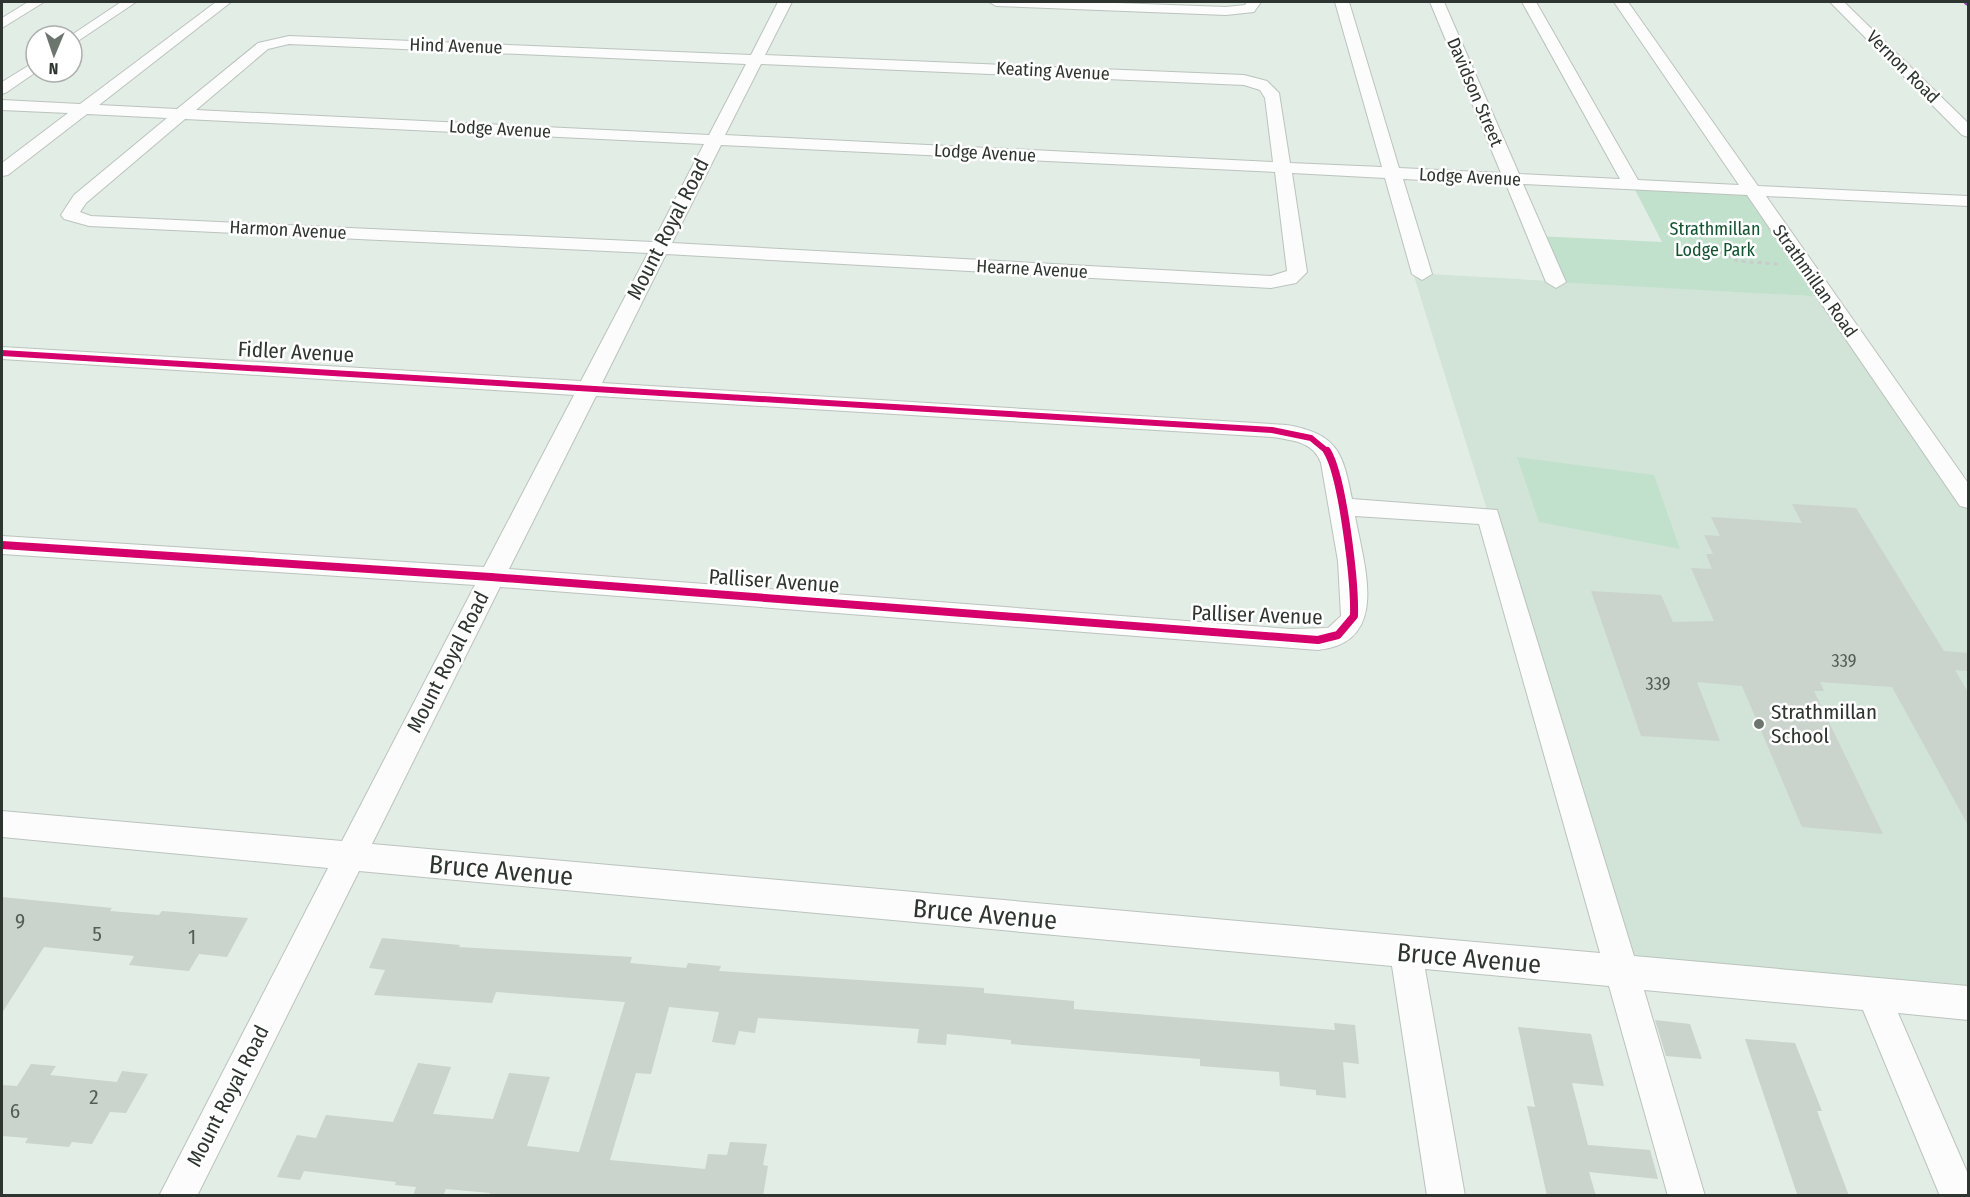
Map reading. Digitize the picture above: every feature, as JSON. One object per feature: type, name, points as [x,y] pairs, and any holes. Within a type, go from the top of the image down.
[{"type":"street","points":[[2,24],[37,2]]},
{"type":"street","points":[[84,32],[129,2]]},
{"type":"street","points":[[2,171],[224,2]]},
{"type":"street","name":"Mount Royal Road","points":[[177,1196],[784,2]]},
{"type":"street","points":[[996,2],[1226,11],[1249,9],[1254,2]]},
{"type":"street","points":[[1342,2],[1422,274]]},
{"type":"street","name":"Davidson Street","points":[[1437,2],[1557,282]]},
{"type":"street","points":[[1529,2],[1632,184]]},
{"type":"street","name":"Strathmillan Road","points":[[1621,2],[1968,500]]},
{"type":"street","name":"Vernon Road","points":[[1837,2],[1968,132]]},
{"type":"street","name":"Hind Avenue","points":[[181,114],[263,46],[289,40],[755,58]]},
{"type":"street","name":"Keating Avenue","points":[[755,58],[1244,80],[1263,84],[1270,90],[1283,168]]},
{"type":"street","points":[[2,89],[24,73]]},
{"type":"street","name":"Lodge Avenue","points":[[2,105],[1968,201]]},
{"type":"street","name":"Harmon Avenue","points":[[181,114],[80,200],[72,208],[70,215],[89,220],[658,248]]},
{"type":"street","name":"Hearne Avenue","points":[[658,248],[1270,282],[1289,279],[1297,272],[1283,168]]},
{"type":"street","name":"Fidler Avenue","points":[[2,353],[589,387]]},
{"type":"street","name":"Palliser Avenue","points":[[491,577],[1321,640],[1343,632],[1354,617],[1354,599],[1341,507],[1330,454],[1317,441],[1302,435],[1272,430],[589,387]]},
{"type":"street","points":[[1341,507],[1489,516],[1687,1196]]},
{"type":"street","points":[[2,545],[491,577]]},
{"type":"street","name":"Bruce Avenue","points":[[2,824],[1968,1003]]},
{"type":"street","points":[[1406,953],[1446,1196]]},
{"type":"street","points":[[1873,995],[1959,1196]]},
{"type":"path","points":[[1706,244],[1737,261],[1778,264]]},
{"type":"shaded area","name":"Strathmillan School","points":[[1413,273],[1827,297],[1968,500],[1968,1003],[1623,972],[1489,516]]},
{"type":"green space","name":"Strathmillan Lodge Park","points":[[1632,184],[1752,190],[1827,297],[1556,282],[1537,236],[1662,242]]},
{"type":"green space","points":[[1517,457],[1654,475],[1680,549],[1539,522]]},
{"type":"building","points":[[1792,504],[1856,508],[1944,651],[1968,653],[1968,671],[1955,670],[1968,692],[1968,825],[1892,687],[1820,682],[1824,691],[1814,691],[1883,834],[1802,827],[1742,686],[1697,682],[1720,741],[1641,736],[1591,591],[1661,595],[1673,622],[1714,621],[1691,568],[1712,569],[1706,554],[1713,554],[1704,535],[1720,536],[1711,517],[1802,523]]},
{"type":"building","points":[[2,897],[112,908],[110,911],[159,915],[162,911],[248,918],[227,957],[199,954],[189,971],[129,965],[134,956],[44,947],[2,1013]]},
{"type":"building","points":[[382,938],[460,945],[459,947],[632,957],[630,963],[686,968],[688,963],[721,966],[719,971],[984,988],[984,993],[1074,1001],[1074,1009],[1335,1030],[1334,1023],[1355,1025],[1359,1064],[1343,1062],[1346,1098],[1316,1095],[1316,1090],[1280,1086],[1279,1072],[1200,1066],[1200,1059],[1011,1044],[1011,1040],[947,1034],[946,1045],[917,1043],[919,1029],[758,1018],[755,1033],[739,1031],[735,1045],[712,1042],[719,1012],[669,1007],[651,1074],[636,1073],[610,1160],[705,1169],[708,1154],[727,1155],[730,1142],[767,1144],[763,1165],[768,1166],[763,1196],[489,1196],[490,1193],[446,1189],[443,1196],[413,1196],[416,1187],[395,1185],[396,1182],[304,1171],[300,1180],[277,1177],[297,1135],[316,1138],[326,1115],[393,1122],[418,1063],[451,1067],[433,1114],[493,1119],[509,1073],[550,1077],[527,1146],[579,1152],[625,1002],[496,992],[492,1003],[374,995],[385,970],[369,968]]},
{"type":"building","points":[[1655,1020],[1690,1024],[1702,1059],[1666,1056]]},
{"type":"building","points":[[1518,1027],[1591,1034],[1604,1086],[1572,1083],[1588,1145],[1650,1150],[1658,1179],[1589,1172],[1596,1196],[1547,1196],[1527,1106],[1535,1107]]},
{"type":"building","points":[[1745,1039],[1795,1043],[1822,1111],[1817,1111],[1849,1196],[1797,1194]]},
{"type":"building","points":[[31,1064],[56,1066],[50,1075],[117,1082],[122,1071],[148,1074],[126,1113],[110,1112],[92,1144],[72,1142],[69,1147],[25,1143],[28,1138],[2,1136],[2,1085],[17,1086]]},
{"type":"cycle path","points":[[2,353],[1272,430],[1295,434],[1318,442],[1329,453],[1333,463],[1350,561],[1354,616],[1350,624],[1338,635],[1318,640],[1291,639],[491,577],[2,545]]},
{"type":"place","name":"Strathmillan School","points":[[1759,724]]}]
